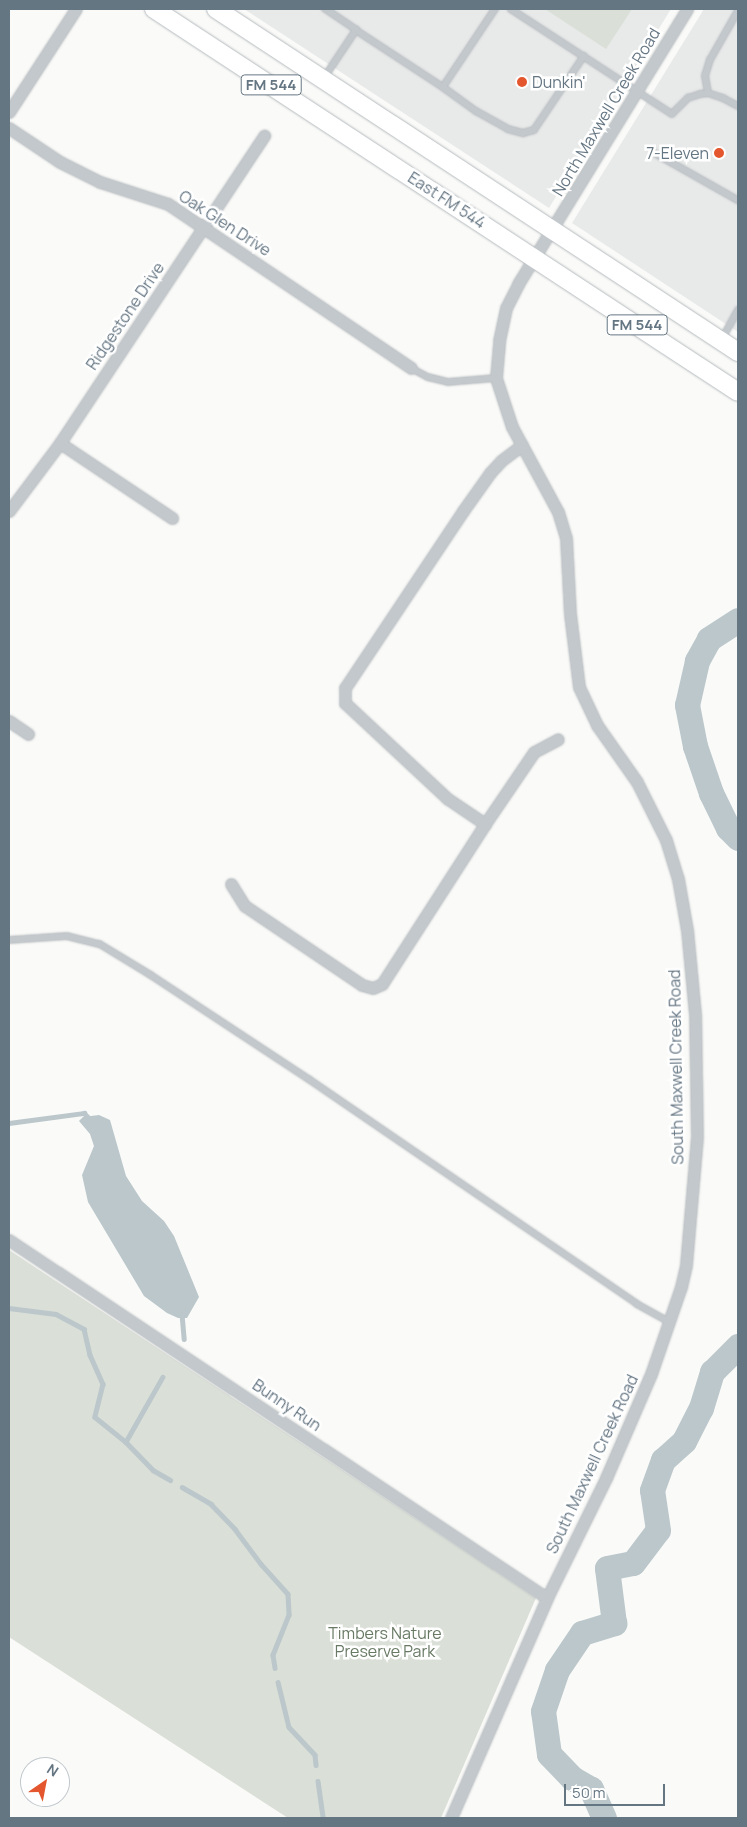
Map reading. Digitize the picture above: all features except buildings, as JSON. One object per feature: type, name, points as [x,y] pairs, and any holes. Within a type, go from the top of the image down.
[{"type":"main road","name":"East FM 544","points":[[154,9],[738,392]]},
{"type":"main road","name":"East FM 544","points":[[216,9],[552,232],[738,352]]},
{"type":"street","points":[[9,112],[76,9]]},
{"type":"street","name":"North Maxwell Creek Road","points":[[535,258],[687,9]]},
{"type":"street","name":"Oak Glen Drive","points":[[9,128],[60,162],[100,182],[168,204],[411,368]]},
{"type":"street","name":"Ridgestone Drive","points":[[9,511],[60,442],[264,136]]},
{"type":"street","name":"South Maxwell Creek Road","points":[[451,1818],[547,1598],[606,1478],[652,1374],[670,1322],[686,1265],[697,1136],[695,1014],[688,930],[678,879],[666,840],[637,782],[597,725],[579,687],[570,614],[566,538],[558,512],[522,446],[502,400],[496,378],[498,348],[506,308],[518,284],[535,258]]},
{"type":"street","points":[[60,442],[172,518]]},
{"type":"street","points":[[485,824],[448,799],[345,703],[345,688],[468,504],[501,461],[522,446]]},
{"type":"street","points":[[9,721],[28,734]]},
{"type":"street","points":[[231,884],[245,906],[362,985],[373,988],[382,984],[485,824],[534,752],[558,740]]},
{"type":"street","name":"Bunny Run","points":[[9,1240],[547,1598]]},
{"type":"lane","points":[[325,9],[501,125],[523,133],[534,130],[584,56]]},
{"type":"lane","points":[[443,87],[495,9]]},
{"type":"lane","points":[[511,9],[638,90],[672,114],[688,98],[708,93],[738,106]]},
{"type":"lane","points":[[708,93],[706,76],[710,60],[738,11]]},
{"type":"lane","points":[[323,80],[356,30]]},
{"type":"lane","points":[[653,152],[738,200]]},
{"type":"lane","points":[[721,341],[738,310]]},
{"type":"lane","points":[[411,368],[428,377],[443,381],[496,378]]},
{"type":"lane","points":[[9,940],[67,936],[100,944],[151,975],[309,1079],[637,1304],[670,1322]]},
{"type":"shaded area","points":[[244,9],[671,9],[549,208]]},
{"type":"shaded area","points":[[704,9],[738,9],[738,332],[572,223]]},
{"type":"shaded area","points":[[99,1115],[110,1120],[126,1176],[142,1201],[164,1221],[174,1236],[199,1297],[187,1318],[178,1318],[167,1313],[144,1296],[88,1202],[82,1175],[94,1146],[90,1134],[79,1121],[83,1117]]},
{"type":"green space","points":[[545,9],[632,9],[606,49]]},
{"type":"green space","name":"Timbers Nature Preserve Park","points":[[9,1250],[536,1598],[441,1818],[288,1818],[9,1637]]},
{"type":"waterway","points":[[738,620],[709,639],[697,661],[687,705],[695,746],[711,793],[728,828],[738,838]]},
{"type":"waterway","points":[[9,1123],[84,1113],[91,1120]]},
{"type":"waterway","points":[[9,1308],[56,1314],[84,1329],[90,1355],[103,1384],[95,1417],[126,1442]]},
{"type":"waterway","points":[[182,1314],[184,1339]]},
{"type":"waterway","points":[[604,1818],[591,1789],[572,1778],[549,1754],[543,1711],[557,1670],[582,1633],[614,1623],[607,1568],[633,1563],[658,1530],[652,1490],[663,1460],[684,1441],[701,1408],[712,1372],[738,1346]]},
{"type":"waterway","points":[[163,1377],[126,1442],[153,1470],[170,1480]]},
{"type":"waterway","points":[[182,1487],[211,1504],[235,1529],[261,1564],[288,1594],[289,1615],[273,1655],[275,1668]]},
{"type":"waterway","points":[[278,1682],[289,1727],[315,1755],[316,1765]]},
{"type":"waterway","points":[[318,1781],[323,1818]]},
{"type":"place","name":"Dunkin'","points":[[522,82]]},
{"type":"place","name":"7-Eleven","points":[[719,153]]}]
